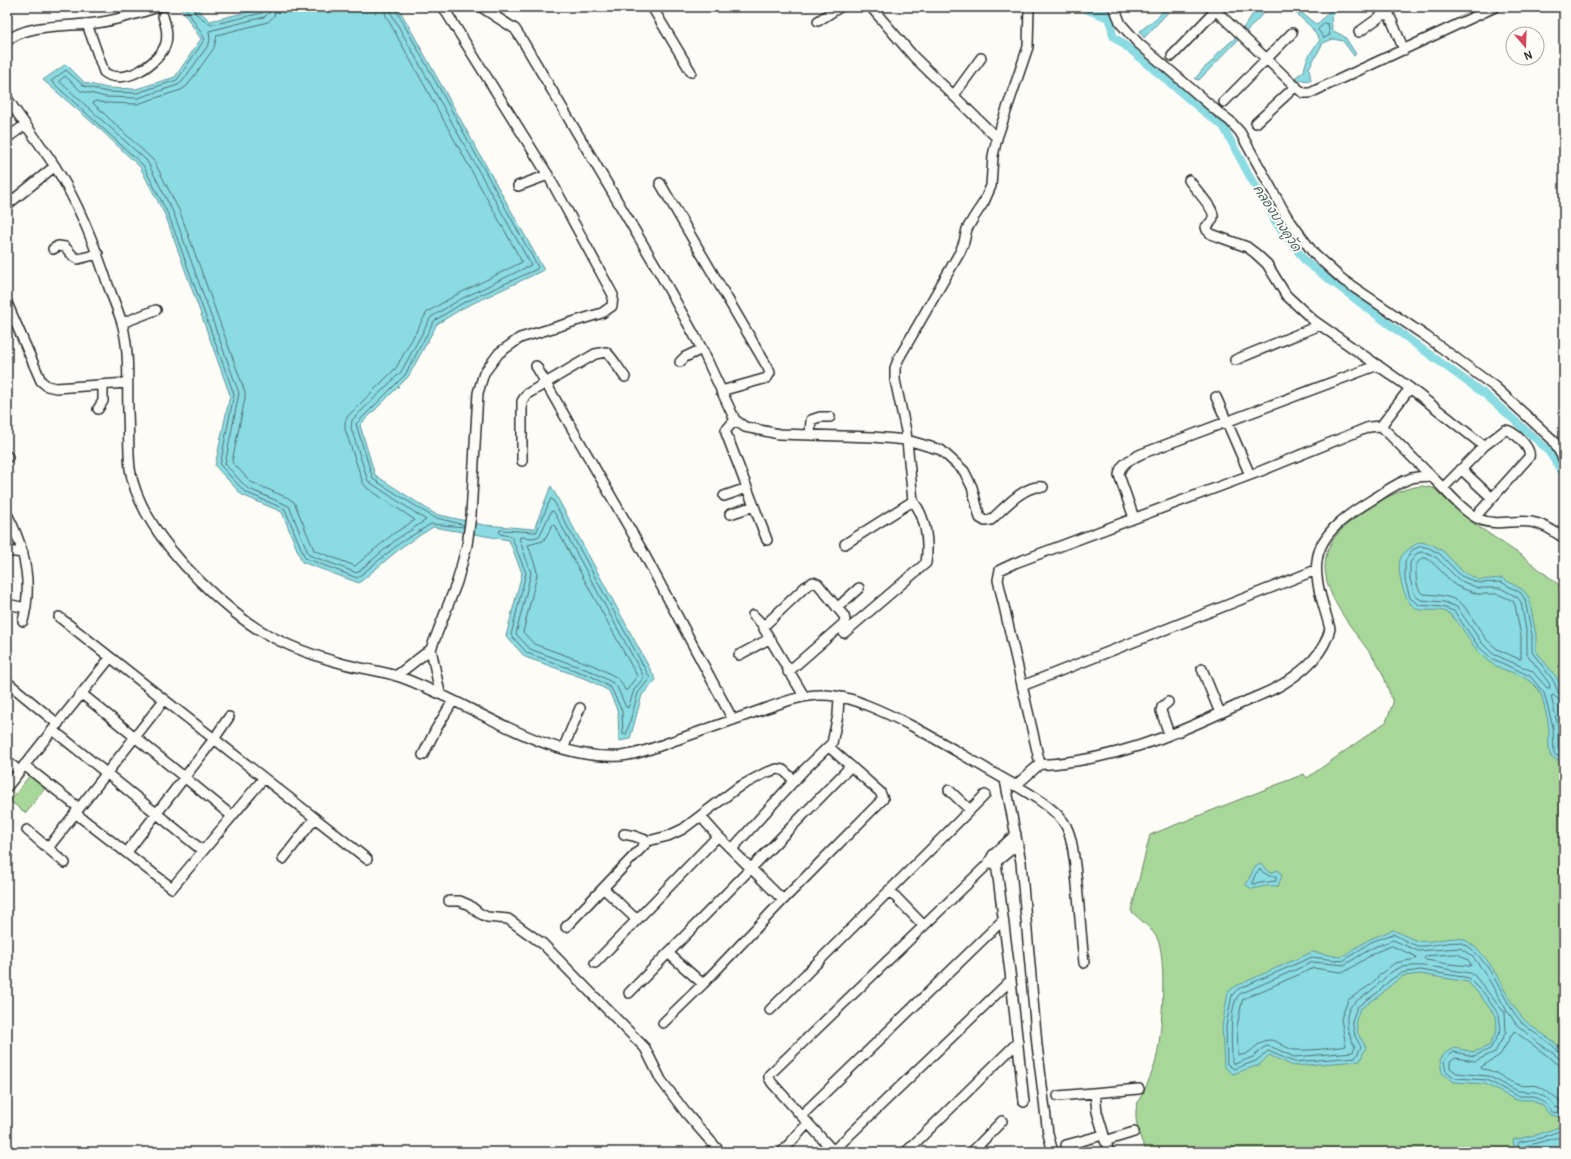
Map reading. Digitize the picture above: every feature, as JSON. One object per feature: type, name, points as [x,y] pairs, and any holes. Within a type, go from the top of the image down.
[{"type":"street","points":[[7,41],[26,32],[44,27],[87,24],[134,16],[158,7]]},
{"type":"street","points":[[396,676],[430,649],[457,582],[467,545],[471,516],[478,393],[484,374],[498,353],[520,338],[602,313],[612,306],[613,295],[548,175],[443,7]]},
{"type":"street","points":[[481,7],[515,29],[521,38],[657,268],[702,349],[735,420],[745,427],[779,434],[873,437],[909,440],[941,450],[964,471],[972,487],[980,518],[985,521],[991,520],[1024,491],[1037,486],[1043,487]]},
{"type":"street","points":[[652,7],[691,72]]},
{"type":"street","points":[[818,21],[840,7]]},
{"type":"street","points":[[871,7],[914,57],[997,138]]},
{"type":"street","points":[[844,633],[926,563],[925,527],[917,506],[913,501],[909,440],[895,380],[895,368],[899,358],[960,252],[974,216],[984,202],[990,186],[993,156],[997,138],[1028,47],[1029,7]]},
{"type":"street","points":[[1114,7],[1121,24],[1138,43],[1230,121],[1240,132],[1286,215],[1314,254],[1344,280],[1427,337],[1495,387],[1553,440],[1564,460]]},
{"type":"street","points":[[1172,56],[1215,8],[1301,92],[1310,93],[1495,7]]},
{"type":"street","points":[[1359,32],[1387,9],[1404,50]]},
{"type":"street","points":[[87,24],[104,72],[110,77],[119,77],[133,73],[150,65],[160,56],[165,45],[168,32],[163,16]]},
{"type":"street","points":[[1224,102],[1292,33]]},
{"type":"street","points":[[954,95],[981,58]]},
{"type":"street","points":[[1256,124],[1296,86]]},
{"type":"street","points":[[7,98],[55,166],[83,218],[98,254],[122,323],[127,346],[130,468],[140,500],[163,540],[203,586],[239,617],[265,634],[292,647],[341,664],[396,676],[440,693],[502,725],[554,747],[593,755],[622,756],[640,753],[804,696],[818,695],[839,697],[861,702],[920,729],[1015,786],[1050,808],[1067,826],[1074,861],[1084,963]]},
{"type":"street","points":[[7,138],[25,125]]},
{"type":"street","points":[[7,205],[55,166]]},
{"type":"street","points":[[518,186],[548,175]]},
{"type":"street","points":[[1189,180],[1212,210],[1214,217],[1206,227],[1211,234],[1247,247],[1255,253],[1267,264],[1286,295],[1320,325],[1410,388],[1484,446]]},
{"type":"street","points":[[660,183],[770,373],[767,378],[721,391]]},
{"type":"street","points":[[53,249],[58,246],[65,246],[74,258],[78,259],[98,254]]},
{"type":"street","points":[[7,303],[41,381],[47,386],[56,388],[127,383]]},
{"type":"street","points":[[122,323],[156,310]]},
{"type":"street","points":[[1235,360],[1320,325]]},
{"type":"street","points":[[680,362],[684,357],[702,349]]},
{"type":"street","points":[[522,461],[522,401],[527,394],[595,354],[606,352],[625,377]]},
{"type":"street","points":[[1134,518],[1119,475],[1119,470],[1124,464],[1141,454],[1378,365]]},
{"type":"street","points":[[536,366],[642,550],[733,720]]},
{"type":"street","points":[[98,409],[103,401],[103,385]]},
{"type":"street","points":[[1040,764],[998,580],[1000,570],[1015,563],[1250,475],[1369,427],[1381,426],[1410,388]]},
{"type":"street","points":[[1216,396],[1250,475]]},
{"type":"street","points":[[810,435],[811,420],[820,417],[830,417]]},
{"type":"street","points":[[735,420],[726,430],[726,433],[766,540]]},
{"type":"street","points":[[1381,426],[1430,476],[1464,508],[1479,519],[1493,523],[1530,522],[1545,526],[1564,538]]},
{"type":"street","points":[[1443,488],[1484,446],[1505,430],[1511,431],[1530,451],[1529,457],[1476,516]]},
{"type":"street","points":[[1461,469],[1492,498]]},
{"type":"street","points":[[1015,786],[1040,764],[1092,758],[1140,745],[1220,713],[1286,682],[1307,666],[1320,652],[1327,639],[1330,629],[1316,570],[1317,559],[1328,535],[1349,514],[1396,484],[1411,478],[1430,476]]},
{"type":"street","points":[[724,496],[747,488]]},
{"type":"street","points":[[845,544],[913,501]]},
{"type":"street","points":[[730,514],[754,506]]},
{"type":"street","points":[[7,514],[23,553],[28,591],[26,608],[22,621]]},
{"type":"street","points":[[7,551],[23,553]]},
{"type":"street","points":[[1022,686],[1316,570]]},
{"type":"street","points":[[764,626],[805,586],[813,582],[818,584],[845,620],[843,624],[788,672]]},
{"type":"street","points":[[837,608],[859,588]]},
{"type":"street","points":[[7,604],[26,608]]},
{"type":"street","points":[[753,615],[764,626],[769,639],[804,696]]},
{"type":"street","points":[[58,618],[367,859]]},
{"type":"street","points":[[740,656],[769,639]]},
{"type":"street","points":[[430,649],[440,693]]},
{"type":"street","points":[[7,787],[110,658]]},
{"type":"street","points":[[1202,669],[1220,713]]},
{"type":"street","points":[[7,682],[107,773],[203,851]]},
{"type":"street","points":[[82,694],[232,816]]},
{"type":"street","points":[[732,849],[795,781],[831,745],[836,725],[839,697]]},
{"type":"street","points":[[48,848],[164,700]]},
{"type":"street","points":[[423,755],[436,729],[453,701]]},
{"type":"street","points":[[1168,702],[1162,707],[1161,711],[1168,734]]},
{"type":"street","points":[[563,749],[580,708]]},
{"type":"street","points":[[127,852],[214,739],[229,717]]},
{"type":"street","points":[[663,1023],[703,984],[783,900],[883,799],[880,792],[851,766],[831,745]]},
{"type":"street","points":[[7,761],[22,768],[172,888],[264,778]]},
{"type":"street","points":[[629,993],[669,954],[851,766]]},
{"type":"street","points":[[566,927],[648,841],[668,836],[683,829],[701,817],[737,788],[765,773],[777,769],[783,770],[795,781]]},
{"type":"street","points":[[1005,780],[1018,844],[1037,1045],[1048,1134],[1052,1152]]},
{"type":"street","points":[[949,790],[970,810]]},
{"type":"street","points":[[770,1010],[825,957],[889,890],[985,795]]},
{"type":"street","points":[[701,817],[718,836],[783,900]]},
{"type":"street","points":[[284,859],[315,818]]},
{"type":"street","points":[[28,830],[65,863]]},
{"type":"street","points":[[624,834],[648,841]]},
{"type":"street","points":[[1011,980],[833,1152],[802,1115],[772,1083],[769,1075],[992,860],[1016,834]]},
{"type":"street","points":[[595,963],[718,836]]},
{"type":"street","points":[[992,860],[1018,844]]},
{"type":"street","points":[[992,860],[1003,920],[1011,980],[1024,1102]]},
{"type":"street","points":[[603,888],[637,920]]},
{"type":"street","points":[[889,890],[924,926]]},
{"type":"street","points":[[449,901],[460,901],[487,917],[508,919],[543,944],[645,1048],[658,1073],[686,1113],[720,1152]]},
{"type":"street","points":[[802,1115],[1003,920]]},
{"type":"street","points":[[669,954],[703,984]]},
{"type":"street","points":[[906,1152],[1018,1042]]},
{"type":"street","points":[[1058,1096],[1139,1089]]},
{"type":"street","points":[[1095,1093],[1097,1112],[1109,1152]]},
{"type":"street","points":[[973,1152],[1002,1122]]},
{"type":"street","points":[[782,1152],[808,1123]]},
{"type":"street","points":[[1066,1146],[1134,1132]]},
{"type":"green space","points":[[1422,486],[1433,488],[1473,523],[1525,558],[1564,589],[1564,1152],[1147,1152],[1138,1129],[1136,1111],[1138,1103],[1152,1073],[1158,1053],[1163,982],[1162,965],[1161,950],[1156,936],[1150,928],[1131,911],[1150,835],[1304,774],[1307,778],[1386,722],[1393,703],[1385,680],[1379,666],[1348,623],[1330,590],[1325,573],[1326,556],[1335,537],[1354,519],[1396,493],[1413,487]]},
{"type":"green space","points":[[30,775],[46,787],[26,813],[10,801]]},
{"type":"water","points":[[180,7],[196,7],[210,21],[268,7],[398,7],[544,270],[463,308],[437,324],[408,377],[360,425],[375,475],[435,514],[484,525],[534,529],[551,486],[656,680],[642,695],[630,739],[619,741],[618,712],[609,691],[589,680],[525,657],[506,636],[522,573],[509,540],[433,527],[403,546],[359,583],[302,562],[282,512],[242,495],[215,466],[230,395],[166,217],[140,167],[101,130],[43,80],[66,64],[85,83],[107,88],[136,89],[175,77],[201,39]]},
{"type":"water","points":[[1166,7],[1173,7],[1144,38],[1140,31],[1159,16]]},
{"type":"water","points":[[1262,7],[1269,7],[1245,33],[1241,31],[1255,11]]},
{"type":"water","points":[[1289,7],[1294,7],[1317,25],[1333,7],[1341,7],[1331,16],[1332,30],[1345,37],[1356,54],[1354,56],[1343,41],[1333,39],[1323,43],[1309,68],[1311,81],[1293,79],[1304,71],[1310,54],[1320,40],[1311,27]]},
{"type":"water","points":[[1236,37],[1239,39],[1199,80],[1195,79],[1203,69],[1215,59],[1216,55]]},
{"type":"water","points":[[1420,542],[1431,544],[1443,551],[1463,572],[1479,580],[1502,578],[1523,590],[1529,598],[1536,635],[1536,651],[1557,678],[1564,696],[1564,759],[1557,760],[1551,757],[1547,718],[1541,694],[1536,687],[1530,681],[1502,669],[1482,656],[1457,621],[1448,613],[1440,610],[1417,609],[1408,601],[1402,587],[1399,565],[1400,560],[1406,551]]},
{"type":"water","points":[[1260,864],[1270,873],[1278,870],[1282,876],[1278,886],[1266,886],[1252,889],[1246,885],[1254,868]]},
{"type":"water","points":[[1393,930],[1423,942],[1454,938],[1463,939],[1482,954],[1496,974],[1521,1016],[1531,1026],[1555,1043],[1564,1054],[1564,1118],[1550,1115],[1543,1106],[1532,1100],[1516,1100],[1485,1084],[1454,1082],[1442,1073],[1440,1060],[1445,1053],[1454,1048],[1474,1052],[1489,1046],[1497,1030],[1496,1017],[1480,995],[1468,982],[1420,974],[1403,976],[1379,996],[1360,1009],[1356,1020],[1358,1034],[1366,1047],[1360,1061],[1293,1066],[1269,1055],[1259,1065],[1233,1074],[1224,1067],[1222,1026],[1228,992],[1236,986],[1312,952],[1341,957],[1370,939]]},
{"type":"water","points":[[1559,1127],[1564,1127],[1564,1152],[1515,1151],[1513,1140],[1539,1134]]},
{"type":"waterway","name":"คลองบางคูวัด","points":[[1088,7],[1109,15]]},
{"type":"waterway","name":"คลองบางคูวัด","points":[[1109,15],[1113,36],[1223,126],[1251,179],[1269,205],[1274,220],[1306,262],[1487,396],[1547,449],[1564,475]]}]
